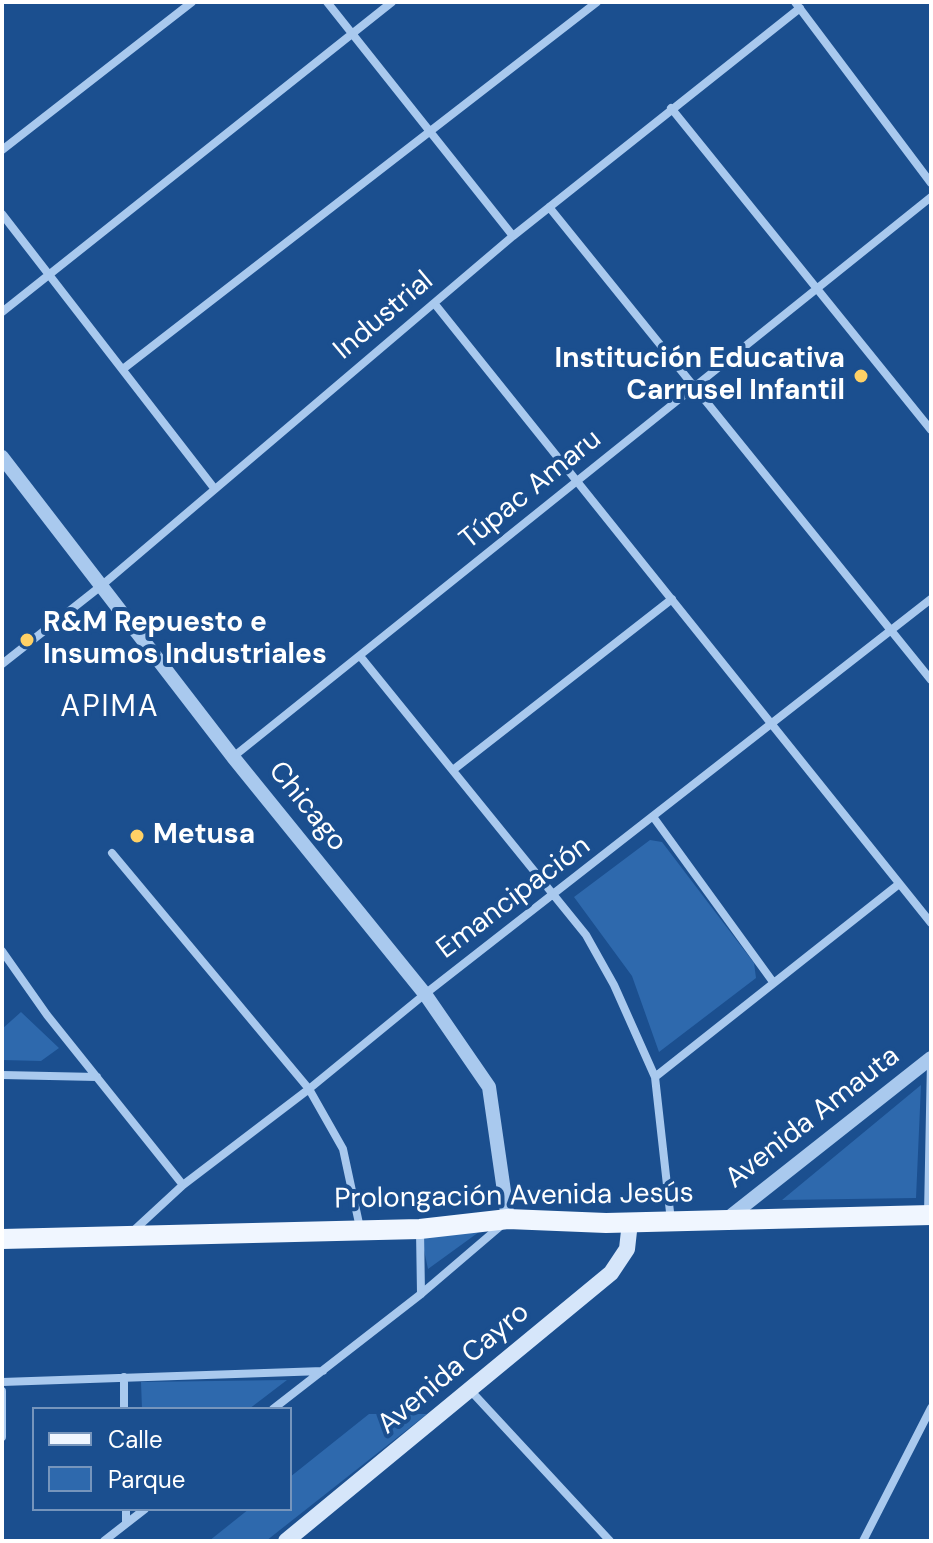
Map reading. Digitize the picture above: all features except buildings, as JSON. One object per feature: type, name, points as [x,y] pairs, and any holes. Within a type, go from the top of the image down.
[{"type":"main road","name":"Prolongación Avenida Jesús","points":[[2,1239],[360,1228],[420,1229],[508,1219],[630,1222],[930,1215]]},
{"type":"main road","name":"Avenida Cayro","points":[[286,1541],[611,1273],[627,1249],[630,1222]]},
{"type":"street","points":[[2,150],[192,2]]},
{"type":"street","points":[[327,2],[513,236]]},
{"type":"street","points":[[2,312],[392,2]]},
{"type":"street","points":[[123,369],[597,2]]},
{"type":"street","points":[[798,5],[931,183]]},
{"type":"street","name":"Industrial","points":[[2,664],[101,586],[513,236],[798,5]]},
{"type":"street","points":[[671,108],[931,430]]},
{"type":"street","name":"Túpac Amaru","points":[[233,757],[931,197]]},
{"type":"street","points":[[549,207],[697,386],[931,680]]},
{"type":"street","points":[[2,214],[214,488]]},
{"type":"street","points":[[434,303],[931,923]]},
{"type":"street","name":"Chicago","points":[[2,457],[233,757],[425,994],[489,1087],[508,1219]]},
{"type":"street","points":[[453,770],[672,599]]},
{"type":"street","name":"Emancipación","points":[[127,1236],[183,1185],[931,599]]},
{"type":"street","points":[[360,656],[586,935],[614,985],[655,1077],[671,1221]]},
{"type":"street","points":[[654,818],[773,982]]},
{"type":"street","points":[[112,853],[309,1089],[343,1149],[360,1228]]},
{"type":"street","points":[[655,1077],[899,884]]},
{"type":"street","points":[[2,951],[183,1185]]},
{"type":"street","points":[[930,1215],[931,1059]]},
{"type":"street","name":"Avenida Amauta","points":[[727,1219],[931,1059]]},
{"type":"street","points":[[2,1075],[97,1077]]},
{"type":"street","points":[[276,1407],[421,1294],[508,1219]]},
{"type":"street","points":[[420,1229],[421,1294]]},
{"type":"street","points":[[2,1382],[323,1371]]},
{"type":"street","points":[[124,1377],[124,1407]]},
{"type":"street","points":[[470,1390],[610,1541]]},
{"type":"street","points":[[2,1391],[2,1437]]},
{"type":"street","points":[[863,1541],[931,1408]]},
{"type":"street","points":[[126,1511],[126,1523]]},
{"type":"street","points":[[104,1541],[142,1511]]},
{"type":"green space","points":[[650,840],[662,842],[754,963],[756,978],[659,1052],[632,976],[574,897]]},
{"type":"green space","points":[[21,1012],[59,1048],[41,1061],[2,1060],[2,1029]]},
{"type":"green space","points":[[921,1085],[916,1198],[782,1200]]},
{"type":"green space","points":[[479,1232],[428,1269],[421,1236]]},
{"type":"green space","points":[[287,1380],[252,1407],[142,1407],[141,1382]]},
{"type":"green space","points":[[369,1414],[427,1414],[266,1541],[209,1541],[246,1511],[292,1511],[292,1475]]},
{"type":"place","name":"Institución Educativa Carrusel Infantil","points":[[861,376]]},
{"type":"place","name":"R&M Repuesto e Insumos Industriales","points":[[27,640]]},
{"type":"place","name":"Metusa","points":[[137,836]]},
{"type":"district","name":"APIMA","points":[[110,708]]}]
